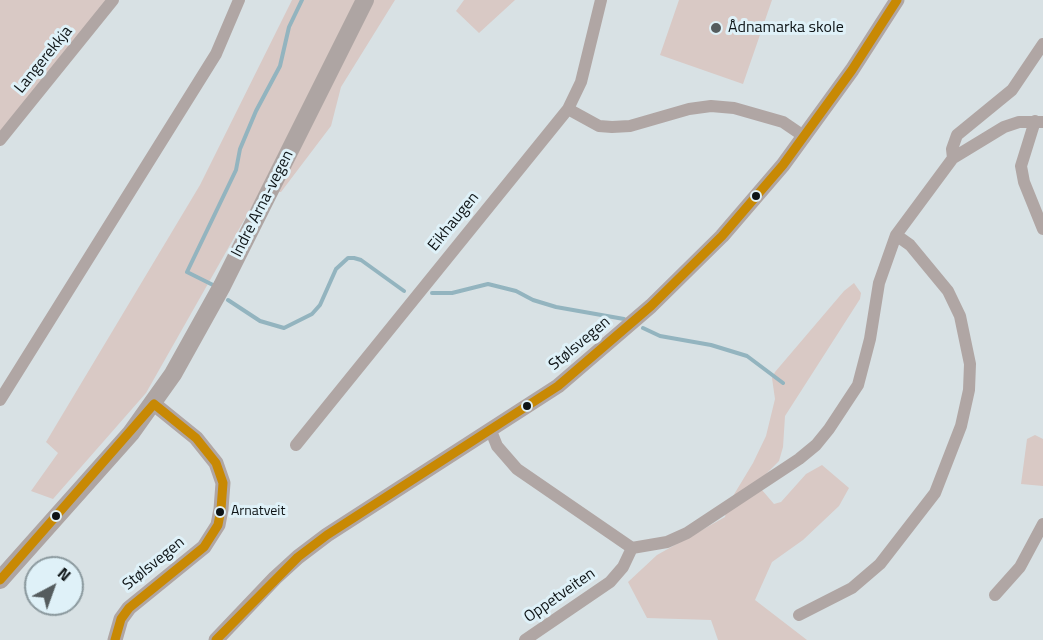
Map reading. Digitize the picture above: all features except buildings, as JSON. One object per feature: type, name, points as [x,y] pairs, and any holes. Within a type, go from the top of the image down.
[{"type":"main road","name":"Indre Arna-vegen","points":[[0,580],[105,463],[154,404],[199,330],[365,0]]},
{"type":"street","name":"Langerekkja","points":[[0,140],[113,0]]},
{"type":"street","points":[[0,400],[216,54],[239,0]]},
{"type":"street","name":"Eikhaugen","points":[[296,445],[568,109],[580,82],[601,0]]},
{"type":"street","name":"Stølsvegen","points":[[216,640],[274,578],[320,540],[558,387],[651,306],[722,236],[805,137],[897,0]]},
{"type":"street","points":[[953,158],[952,149],[957,135],[1012,90],[1043,44]]},
{"type":"street","points":[[568,109],[598,126],[612,127],[630,126],[689,109],[711,106],[734,108],[783,122],[805,137]]},
{"type":"street","points":[[491,431],[497,446],[517,469],[632,548],[668,542],[687,533],[816,446],[858,385],[870,339],[879,283],[896,235],[953,158],[1004,127],[1039,121]]},
{"type":"street","points":[[1039,121],[1022,166],[1024,182],[1043,229]]},
{"type":"street","points":[[799,615],[852,588],[880,564],[935,493],[961,426],[969,390],[969,364],[960,316],[948,291],[910,245],[896,235]]},
{"type":"street","name":"Stølsvegen","points":[[115,640],[121,619],[129,608],[204,547],[218,525],[221,509],[223,483],[216,463],[196,438],[154,404]]},
{"type":"street","points":[[995,595],[1020,567],[1043,524]]},
{"type":"street","name":"Oppetveiten","points":[[525,640],[610,582],[623,567],[632,548]]},
{"type":"shaded area","points":[[0,0],[113,0],[0,140]]},
{"type":"shaded area","points":[[292,0],[395,0],[341,87],[331,126],[281,192],[260,192],[146,393],[53,499],[31,491],[58,453],[46,442],[200,185]]},
{"type":"shaded area","points":[[464,0],[515,0],[479,33],[456,11]]},
{"type":"shaded area","name":"Ådnamarka skole","points":[[679,0],[772,0],[743,84],[660,55]]},
{"type":"shaded area","points":[[854,283],[861,293],[860,299],[785,416],[783,447],[779,461],[764,476],[762,490],[774,504],[781,502],[806,474],[822,465],[849,488],[839,506],[803,540],[772,562],[755,600],[807,640],[718,640],[711,620],[647,618],[628,582],[657,555],[725,517],[727,506],[766,436],[775,399],[772,378],[775,372],[844,291]]},
{"type":"shaded area","points":[[1035,435],[1043,439],[1043,486],[1021,484],[1027,439]]},
{"type":"waterway","points":[[213,285],[187,272],[236,170],[240,149],[256,111],[280,66],[289,27],[302,0]]},
{"type":"waterway","points":[[228,300],[260,321],[284,328],[312,314],[320,305],[336,269],[348,258],[361,260],[404,291]]},
{"type":"waterway","points":[[432,293],[452,293],[488,284],[516,291],[533,300],[556,307],[624,319]]},
{"type":"waterway","points":[[643,328],[660,336],[711,345],[747,356],[783,383]]},
{"type":"transit line","points":[[216,640],[298,557],[327,535],[558,386],[651,306],[722,236],[783,165],[852,70],[897,0]]},
{"type":"transit line","points":[[0,580],[154,404],[196,438],[216,463],[223,483],[221,509],[218,525],[204,547],[129,608],[121,619],[115,640]]},
{"type":"place","name":"Ådnamarka skole","points":[[716,28]]},
{"type":"place","name":"Arnatveit","points":[[220,512]]}]
